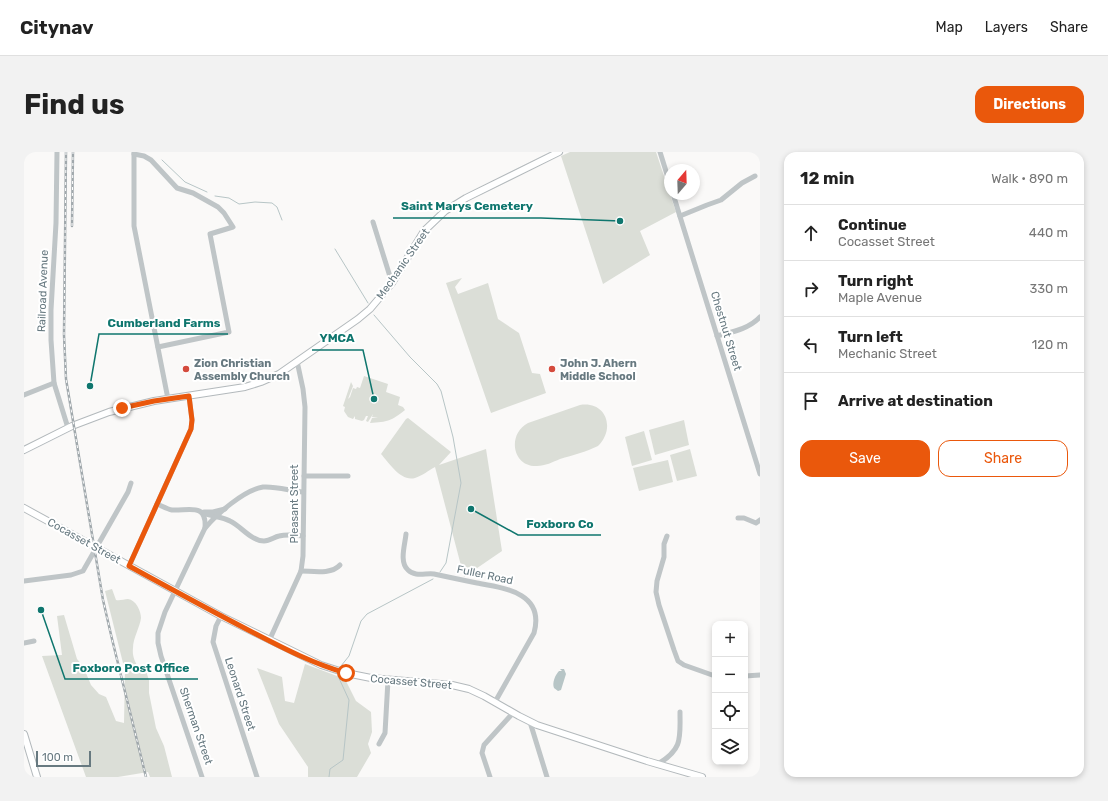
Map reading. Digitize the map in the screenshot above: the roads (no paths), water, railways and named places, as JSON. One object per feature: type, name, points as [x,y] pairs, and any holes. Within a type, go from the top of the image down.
[{"type":"main road","name":"Mechanic Street","points":[[24,450],[68,428],[109,412],[139,404],[253,385],[279,374],[364,314],[382,296],[392,283],[424,231],[445,211],[466,198],[560,152]]},
{"type":"main road","name":"Cocasset Street","points":[[24,508],[221,616],[305,658],[337,670],[363,677],[461,686],[475,691],[530,722],[702,777]]},
{"type":"main road","points":[[24,734],[37,777]]},
{"type":"street","name":"Railroad Avenue","points":[[57,152],[56,223],[51,310],[54,383],[68,428]]},
{"type":"street","points":[[660,152],[664,165]]},
{"type":"street","points":[[158,347],[229,332],[210,234],[233,227],[218,207],[193,192],[179,189],[151,160],[134,153],[134,224],[168,399]]},
{"type":"street","points":[[680,216],[721,200],[738,186],[755,176]]},
{"type":"street","name":"Chestnut Street","points":[[675,200],[760,474]]},
{"type":"street","points":[[373,222],[392,283]]},
{"type":"street","points":[[717,336],[741,330],[753,324],[760,317]]},
{"type":"street","name":"Pleasant Street","points":[[269,640],[300,571],[304,556],[304,398],[297,361]]},
{"type":"street","points":[[24,395],[54,383]]},
{"type":"street","points":[[129,566],[191,429],[192,420],[189,396]]},
{"type":"street","points":[[304,476],[348,476]]},
{"type":"street","points":[[24,581],[78,574],[83,571],[128,492],[131,483]]},
{"type":"street","points":[[205,528],[227,508],[247,494],[263,487],[303,492]]},
{"type":"street","points":[[157,504],[173,510],[195,508],[216,518],[230,521],[253,537],[260,540],[269,540],[285,535],[304,536]]},
{"type":"street","points":[[201,512],[213,512],[227,508]]},
{"type":"street","points":[[201,512],[205,519],[205,528]]},
{"type":"street","points":[[738,518],[744,518],[756,523],[760,520]]},
{"type":"street","name":"Sherman Street","points":[[202,777],[158,643],[158,633],[175,591],[205,528]]},
{"type":"street","name":"Fuller Road","points":[[406,534],[403,562],[408,570],[413,573],[433,574],[508,589],[523,596],[531,605],[536,622],[534,633],[495,702]]},
{"type":"street","points":[[667,536],[664,544],[664,557],[657,581],[656,592],[659,605],[678,661],[684,665],[712,675]]},
{"type":"street","points":[[300,571],[330,571],[340,565]]},
{"type":"street","name":"Leonard Street","points":[[221,616],[216,626],[213,642],[258,777]]},
{"type":"street","points":[[24,643],[34,641]]},
{"type":"street","points":[[748,676],[760,675]]},
{"type":"street","points":[[379,744],[385,733],[388,680]]},
{"type":"street","points":[[658,764],[672,754],[680,742],[680,712]]},
{"type":"street","points":[[490,777],[482,754],[484,745],[513,713]]},
{"type":"street","points":[[530,722],[547,777]]},
{"type":"waterway","points":[[162,160],[185,182],[207,192]]},
{"type":"waterway","points":[[215,196],[229,198],[239,204],[255,202],[272,203],[277,207],[282,220]]},
{"type":"waterway","points":[[335,249],[368,303]]},
{"type":"waterway","points":[[374,315],[410,357],[437,384],[441,391],[453,437],[461,483],[446,563],[440,572]]},
{"type":"waterway","points":[[341,666],[349,656],[361,621],[367,614],[433,579]]},
{"type":"waterway","points":[[329,777],[330,769],[343,760],[349,700],[338,676]]},
{"type":"railway","points":[[66,152],[64,335],[66,379],[103,600],[146,777]]},
{"type":"railway","points":[[72,226],[73,152]]},
{"type":"place","name":"Saint Marys Cemetery","points":[[620,221]]},
{"type":"place","name":"Zion Christian Assembly Church","points":[[186,369]]},
{"type":"place","name":"John J. Ahern Middle School","points":[[552,369]]},
{"type":"place","name":"Cumberland Farms","points":[[90,386]]},
{"type":"place","name":"YMCA","points":[[374,399]]},
{"type":"place","name":"Foxboro Co","points":[[471,509]]},
{"type":"place","name":"Foxboro Post Office","points":[[41,610]]}]
